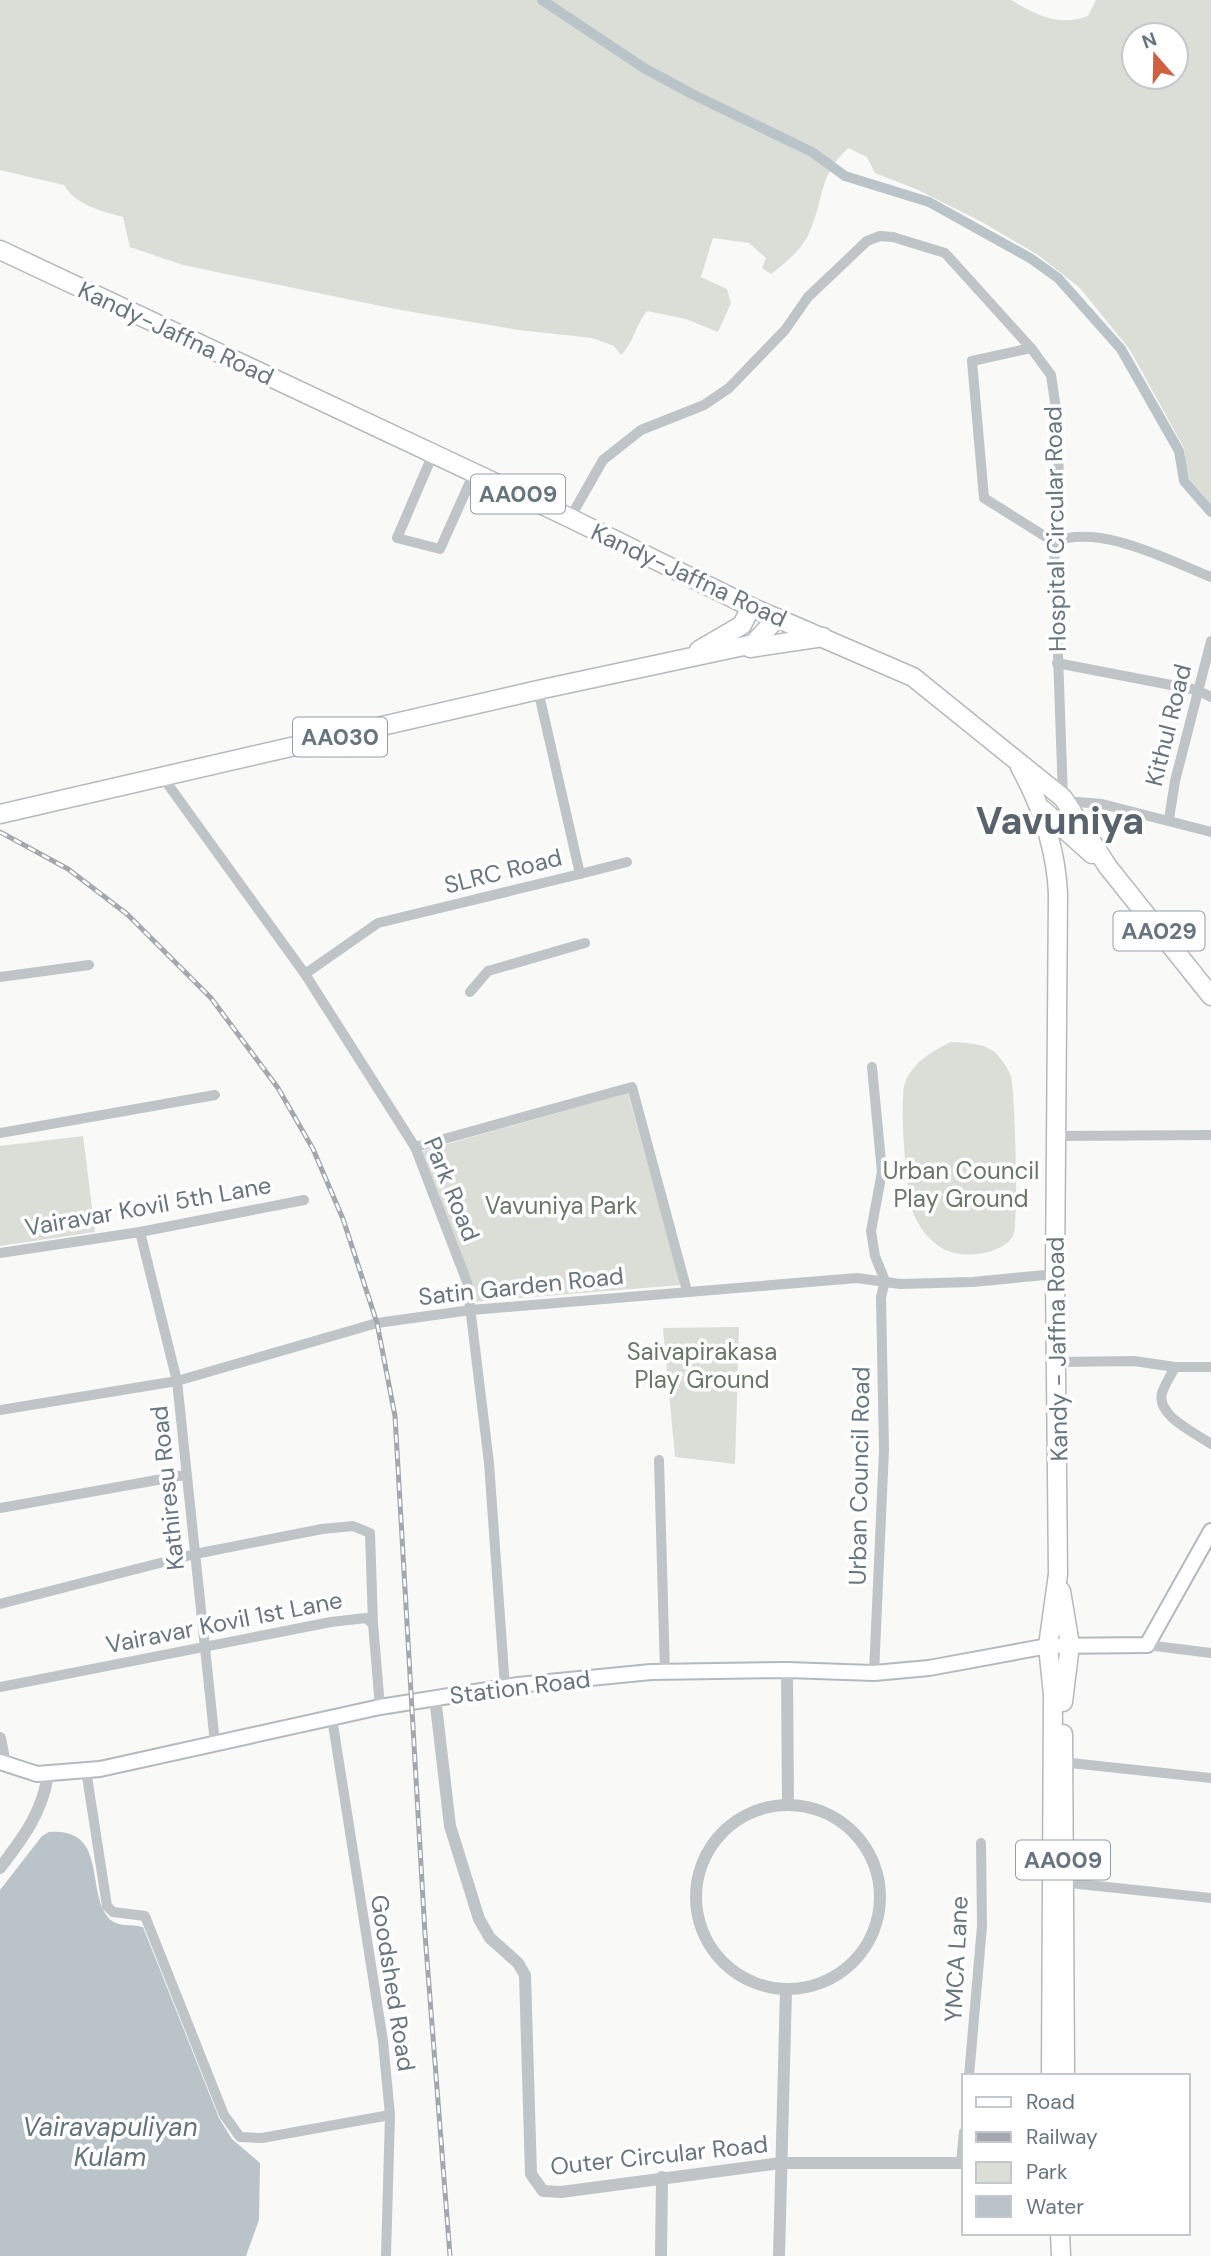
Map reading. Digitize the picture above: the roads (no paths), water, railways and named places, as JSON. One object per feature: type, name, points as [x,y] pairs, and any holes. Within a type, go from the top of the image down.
[{"type":"highway","name":"Kandy-Jaffna Road","points":[[0,250],[570,518],[751,607],[913,677],[1059,795]]},
{"type":"highway","name":"AA030","points":[[680,659],[727,636],[741,625],[751,607]]},
{"type":"highway","name":"AA030","points":[[2,811],[164,779],[538,690],[722,652],[753,644],[777,618]]},
{"type":"highway","points":[[722,652],[823,637]]},
{"type":"highway","name":"Kandy-Jaffna Road","points":[[1019,764],[1043,810]]},
{"type":"highway","name":"Hospital Circular Road","points":[[1043,810],[1059,795]]},
{"type":"highway","name":"Kandy - Jaffna Road","points":[[1051,2074],[1057,1882],[1057,1761],[1048,1646],[1058,1574],[1058,1362],[1055,1274],[1058,864],[1063,828],[1059,795]]},
{"type":"highway","name":"AA029","points":[[1059,795],[1108,867],[1211,996]]},
{"type":"highway","name":"Kandy - Jaffna Road","points":[[1043,810],[1058,864]]},
{"type":"highway","name":"AA029","points":[[1043,810],[1108,867]]},
{"type":"highway","points":[[1058,864],[1065,850],[1082,845]]},
{"type":"highway","name":"Kandy - Jaffna Road","points":[[1057,1761],[1070,1645],[1058,1574]]},
{"type":"highway","name":"Kandy - Jaffna Road","points":[[1057,1882],[1065,2074]]},
{"type":"highway","points":[[1060,2235],[1061,2256]]},
{"type":"main road","points":[[1147,1645],[1211,1531]]},
{"type":"main road","name":"Station Road","points":[[3,1763],[48,1775],[86,1770],[380,1707],[505,1687],[665,1672],[787,1670],[874,1673],[929,1668],[1048,1646],[1147,1645]]},
{"type":"street","name":"Hospital Circular Road","points":[[570,518],[603,460],[641,430],[704,405],[729,388],[785,330],[808,297],[867,241],[880,236],[893,237],[945,253],[1031,348],[1051,375],[1058,423],[1059,497],[1054,542],[1059,795]]},
{"type":"street","points":[[1031,348],[972,361],[985,498],[1054,542],[1069,536],[1099,538],[1143,550],[1211,577]]},
{"type":"street","points":[[433,454],[397,538],[440,549],[474,473]]},
{"type":"street","name":"Kithul Road","points":[[1169,819],[1197,690],[1211,641]]},
{"type":"street","points":[[1057,663],[1197,690],[1211,697]]},
{"type":"street","name":"SLRC Road","points":[[305,974],[378,923],[580,874],[538,690]]},
{"type":"street","name":"Hospital Circular Road","points":[[1059,795],[1060,755]]},
{"type":"street","name":"Park Road","points":[[164,779],[305,974],[415,1147],[467,1282],[489,1463],[505,1687]]},
{"type":"street","points":[[1059,795],[1169,819],[1211,832]]},
{"type":"street","points":[[580,874],[627,862]]},
{"type":"street","points":[[470,992],[488,971],[585,943]]},
{"type":"street","points":[[0,977],[89,965]]},
{"type":"street","points":[[872,1067],[876,1136],[882,1172],[870,1231],[875,1256],[886,1281]]},
{"type":"street","points":[[415,1147],[632,1087],[687,1291]]},
{"type":"street","points":[[0,1133],[215,1095]]},
{"type":"street","points":[[1056,1136],[1211,1135]]},
{"type":"street","name":"Vairavar Kovil 5th Lane","points":[[0,1253],[140,1232],[304,1200]]},
{"type":"street","name":"Kathiresu Road","points":[[140,1232],[177,1381],[215,1743]]},
{"type":"street","name":"Satin Garden Road","points":[[0,1410],[177,1381],[377,1323],[471,1310],[857,1278],[900,1284],[973,1282],[1055,1274]]},
{"type":"street","name":"Urban Council Road","points":[[874,1673],[884,1450],[881,1297],[886,1281]]},
{"type":"street","points":[[1058,1362],[1134,1361],[1175,1367],[1211,1367]]},
{"type":"street","points":[[1175,1367],[1162,1394],[1163,1405],[1168,1414],[1211,1444]]},
{"type":"street","points":[[659,1460],[665,1672]]},
{"type":"street","points":[[0,1508],[185,1475]]},
{"type":"street","points":[[0,1604],[195,1554],[322,1529],[353,1526],[369,1533],[373,1624]]},
{"type":"street","name":"Vairavar Kovil 1st Lane","points":[[0,1687],[205,1646],[366,1618],[373,1624],[380,1707]]},
{"type":"street","points":[[1147,1645],[1211,1653]]},
{"type":"street","points":[[787,1670],[789,1804]]},
{"type":"street","name":"Outer Circular Road","points":[[435,1697],[450,1826],[479,1919],[490,1938],[518,1963],[525,1975],[531,2174],[534,2183],[551,2193],[781,2163],[962,2163]]},
{"type":"street","name":"Goodshed Road","points":[[332,1718],[383,2041],[390,2115],[386,2256]]},
{"type":"street","points":[[0,1738],[3,1763]]},
{"type":"street","points":[[1057,1761],[1211,1778]]},
{"type":"street","points":[[86,1770],[107,1906],[113,1912],[141,1913],[145,1916],[188,2030],[224,2115],[236,2134],[245,2139],[262,2138],[390,2115]]},
{"type":"street","points":[[0,1868],[26,1835],[38,1812],[48,1775]]},
{"type":"street","points":[[789,1804],[817,1808],[844,1822],[864,1843],[877,1869],[881,1898],[877,1926],[856,1959],[842,1973],[816,1986],[786,1990],[755,1984],[727,1968],[706,1943],[696,1912],[696,1880],[708,1850],[729,1825],[757,1809],[789,1804]]},
{"type":"street","name":"YMCA Lane","points":[[970,2074],[982,1926],[981,1843]]},
{"type":"street","points":[[1057,1882],[1211,1898]]},
{"type":"street","points":[[779,2256],[786,1990]]},
{"type":"street","points":[[661,2256],[662,2177]]},
{"type":"water","name":"Vairavapuliyan Kulam","points":[[49,1832],[68,1833],[81,1840],[89,1852],[104,1910],[112,1921],[143,1927],[219,2118],[232,2139],[260,2163],[259,2220],[246,2256],[0,2256],[0,1890],[42,1836]]},
{"type":"waterway","points":[[542,0],[644,68],[694,95],[812,152],[845,176],[929,202],[1030,258],[1058,278],[1121,349],[1179,451],[1184,481],[1211,512]]},
{"type":"railway","points":[[0,832],[68,869],[127,914],[211,998],[278,1088],[313,1149],[343,1219],[377,1323],[395,1416],[425,1934],[450,2256]]},
{"type":"district","name":"Vavuniya","points":[[1060,821]]},
{"type":"park label","name":"Urban Council Play Ground","points":[[961,1184]]},
{"type":"park label","name":"Vavuniya Park","points":[[561,1205]]},
{"type":"park label","name":"Saivapirakasa Play Ground","points":[[702,1365]]}]
